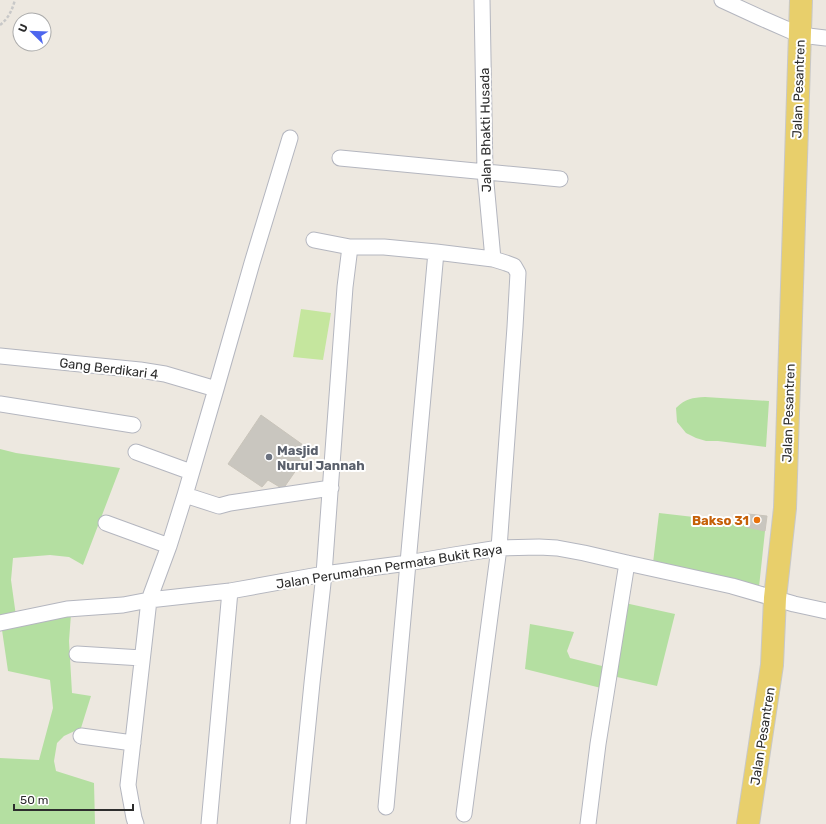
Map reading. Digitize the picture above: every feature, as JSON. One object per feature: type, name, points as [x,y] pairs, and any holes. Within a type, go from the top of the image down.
[{"type":"main road","name":"Jalan Pesantren","points":[[748,824],[772,665],[775,598],[785,508],[801,0]]},
{"type":"street","name":"Jalan Bhakti Husada","points":[[482,0],[485,172],[493,259]]},
{"type":"street","points":[[722,0],[800,35],[826,38]]},
{"type":"street","points":[[136,824],[128,785],[149,600],[169,546],[185,495],[252,262],[290,138]]},
{"type":"street","points":[[340,158],[560,179]]},
{"type":"street","points":[[314,240],[350,246],[384,247],[493,259],[514,266],[518,273],[519,277],[499,548],[464,814]]},
{"type":"street","points":[[298,824],[324,574],[345,287],[350,246]]},
{"type":"street","points":[[386,807],[436,252]]},
{"type":"street","name":"Gang Berdikari 4","points":[[0,356],[140,370],[165,374],[216,389]]},
{"type":"street","points":[[0,404],[133,425]]},
{"type":"street","points":[[136,452],[191,472]]},
{"type":"street","points":[[185,495],[219,506],[230,503],[331,488]]},
{"type":"street","points":[[106,524],[169,546]]},
{"type":"street","name":"Jalan Perumahan Permata Bukit Raya","points":[[0,623],[67,609],[230,591],[324,574],[408,563],[499,548],[540,547],[557,548],[584,553],[732,586],[826,612]]},
{"type":"street","points":[[588,824],[598,744],[627,563]]},
{"type":"street","points":[[209,824],[230,591]]},
{"type":"street","points":[[77,654],[142,658]]},
{"type":"street","points":[[81,736],[133,743]]},
{"type":"path","points":[[0,25],[6,20],[12,10],[15,0]]},
{"type":"green space","points":[[301,309],[331,313],[323,360],[293,357]]},
{"type":"green space","points":[[705,397],[769,401],[766,447],[706,441],[686,433],[677,422],[676,408],[689,399]]},
{"type":"green space","points":[[0,449],[16,453],[120,468],[83,565],[69,557],[50,555],[13,558],[11,580],[16,616],[0,618]]},
{"type":"green space","points":[[659,513],[746,523],[746,527],[765,531],[759,587],[653,563]]},
{"type":"green space","points":[[625,603],[675,614],[657,686],[617,677],[612,674]]},
{"type":"green space","points":[[71,614],[69,641],[72,693],[91,696],[81,728],[64,736],[57,743],[54,761],[56,771],[94,783],[95,824],[0,824],[0,758],[39,760],[53,708],[50,680],[8,671],[2,630]]},
{"type":"green space","points":[[530,624],[574,632],[567,651],[570,658],[606,667],[601,688],[525,669]]},
{"type":"building","name":"Masjid Nurul Jannah","points":[[261,415],[310,450],[283,489],[268,480],[262,487],[228,464]]},
{"type":"building","name":"Bakso 31","points":[[748,514],[767,516],[765,531],[746,527]]},
{"type":"place","name":"Masjid Nurul Jannah","points":[[269,457]]},
{"type":"place","name":"Bakso 31","points":[[757,520]]}]
